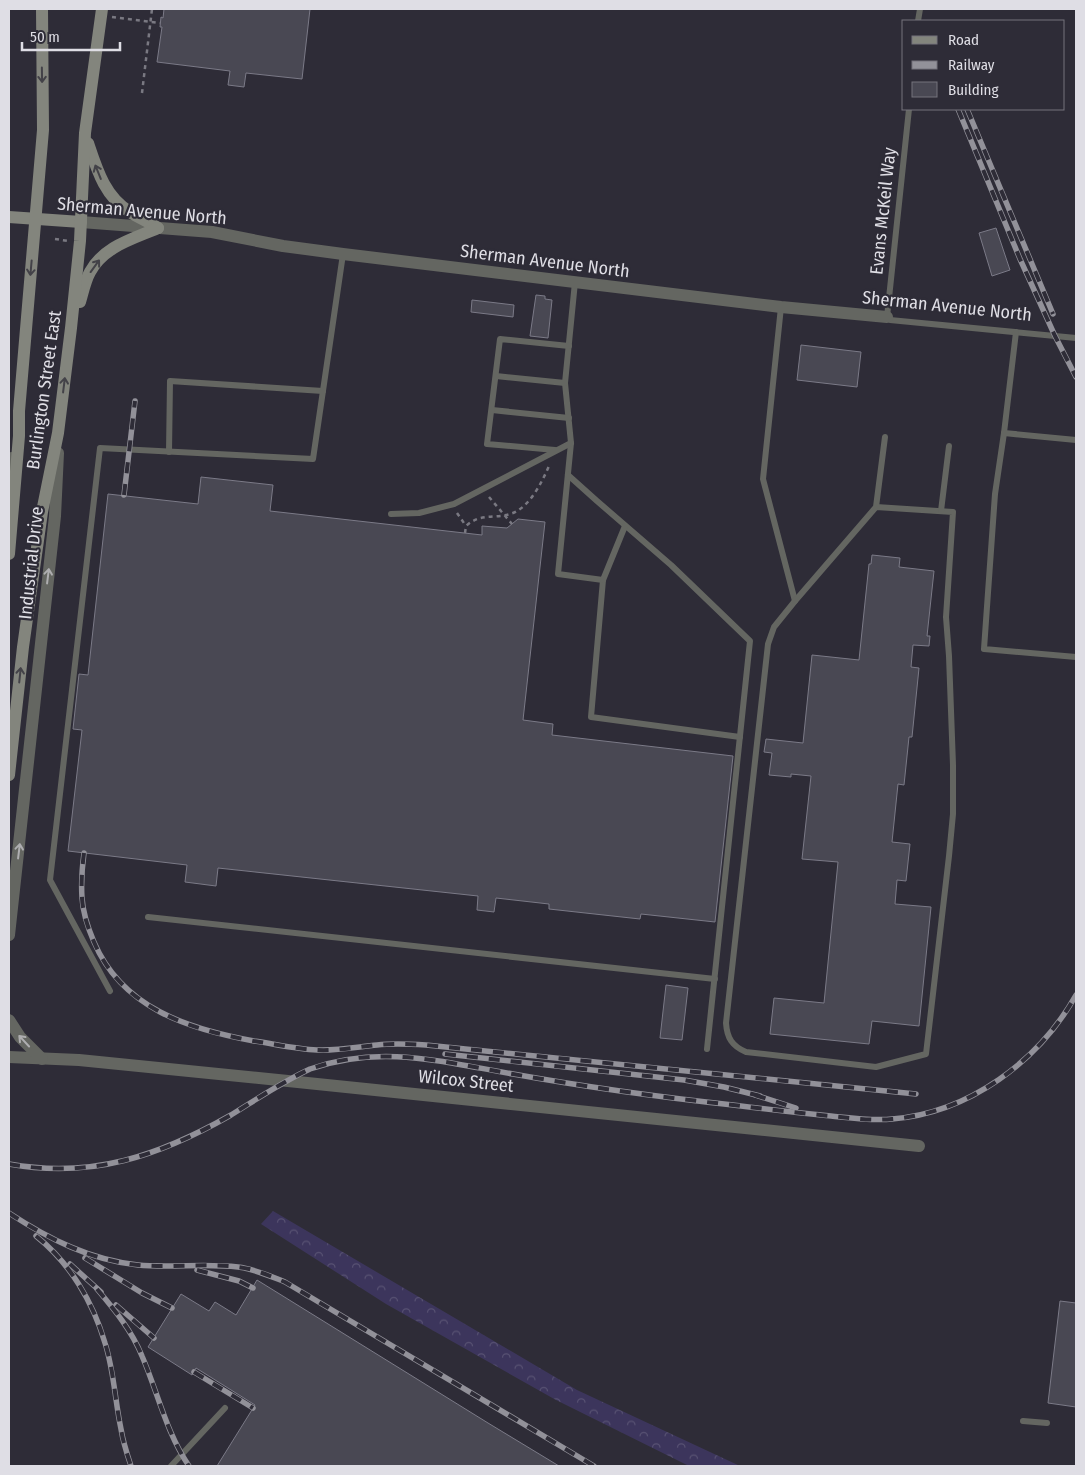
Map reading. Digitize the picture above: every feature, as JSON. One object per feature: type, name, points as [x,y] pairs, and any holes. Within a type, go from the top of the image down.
[{"type":"main road","name":"Burlington Street East","points":[[9,554],[43,130],[42,9]]},
{"type":"main road","name":"Burlington Street East","points":[[9,775],[23,646],[42,512],[58,433],[72,328],[81,222],[85,133],[101,11]]},
{"type":"main road","points":[[85,133],[98,173],[114,199],[130,212],[158,228]]},
{"type":"main road","name":"Sherman Avenue North","points":[[9,217],[81,222]]},
{"type":"main road","points":[[72,328],[91,271],[104,254],[119,244],[158,228]]},
{"type":"street","name":"Sherman Avenue North","points":[[81,222],[212,232],[283,246],[343,254],[780,307],[886,317]]},
{"type":"street","name":"Burlington Street East","points":[[9,479],[19,411]]},
{"type":"street","name":"Industrial Drive","points":[[9,934],[55,516],[58,433]]},
{"type":"street","points":[[9,1020],[20,1037],[42,1059]]},
{"type":"street","name":"Wilcox Street","points":[[9,1057],[79,1060],[918,1146]]},
{"type":"lane","name":"Evans McKeil Way","points":[[886,317],[909,110]]},
{"type":"lane","points":[[110,990],[50,880],[100,448],[313,459],[343,254]]},
{"type":"lane","points":[[575,282],[565,383],[571,443],[558,574],[603,580]]},
{"type":"lane","points":[[780,307],[764,479],[794,601]]},
{"type":"lane","name":"Sherman Avenue North","points":[[886,317],[890,320],[1076,338]]},
{"type":"lane","points":[[1016,332],[1004,433],[994,494],[984,649],[1076,657]]},
{"type":"lane","points":[[555,450],[488,444],[500,339],[569,346]]},
{"type":"lane","points":[[496,376],[565,383]]},
{"type":"lane","points":[[169,452],[170,381],[323,391]]},
{"type":"lane","points":[[492,410],[569,418]]},
{"type":"lane","points":[[1004,433],[1076,440]]},
{"type":"lane","points":[[876,507],[953,512],[946,617],[953,764],[953,814],[950,856],[926,1054],[886,1065],[866,1067],[746,1052],[732,1045],[727,1032],[727,1014],[768,644],[774,627],[794,601],[876,507],[886,437]]},
{"type":"lane","points":[[391,514],[419,513],[452,505],[571,443]]},
{"type":"lane","points":[[941,511],[949,446]]},
{"type":"lane","points":[[568,475],[672,565],[750,641],[707,1050]]},
{"type":"lane","points":[[625,526],[603,580],[591,717],[740,737]]},
{"type":"lane","points":[[148,917],[714,979]]},
{"type":"lane","points":[[172,1466],[225,1408]]},
{"type":"lane","points":[[1023,1421],[1047,1423]]},
{"type":"path","points":[[142,93],[152,9]]},
{"type":"path","points":[[101,11],[151,22],[160,22]]},
{"type":"path","points":[[55,239],[70,241]]},
{"type":"path","points":[[466,526],[479,517],[503,515],[517,511],[540,486],[555,450]]},
{"type":"path","points":[[483,490],[512,524]]},
{"type":"path","points":[[452,505],[466,526],[465,533]]},
{"type":"green space","points":[[273,1211],[577,1390],[740,1466],[689,1466],[556,1400],[386,1304],[261,1224]]},
{"type":"building","points":[[164,9],[310,9],[302,79],[246,73],[244,87],[228,85],[230,71],[157,62],[162,27],[160,27],[161,17],[163,18]]},
{"type":"building","points":[[996,228],[1010,270],[992,276],[979,233]]},
{"type":"building","points":[[536,295],[545,296],[545,299],[552,300],[548,338],[530,336]]},
{"type":"building","points":[[472,300],[514,305],[513,317],[471,312]]},
{"type":"building","points":[[801,345],[861,352],[857,387],[797,380]]},
{"type":"building","points":[[201,477],[273,485],[270,511],[482,535],[482,526],[507,528],[518,519],[545,522],[523,720],[553,724],[552,735],[733,756],[715,922],[641,914],[640,919],[549,909],[549,904],[496,898],[494,912],[477,910],[478,896],[218,868],[216,886],[185,882],[187,865],[68,851],[82,730],[73,729],[79,674],[88,675],[108,494],[198,504]]},
{"type":"building","points":[[872,555],[900,558],[899,567],[934,571],[927,636],[930,636],[929,646],[913,645],[911,667],[919,668],[912,737],[909,737],[904,785],[898,784],[892,842],[910,844],[906,881],[897,880],[895,904],[931,907],[919,1026],[872,1021],[869,1044],[770,1034],[774,998],[824,1003],[838,862],[802,859],[811,776],[791,774],[791,777],[769,775],[772,753],[764,752],[766,739],[803,743],[812,655],[859,660],[869,564],[871,564]]},
{"type":"building","points":[[666,985],[688,988],[682,1040],[660,1038]]},
{"type":"building","points":[[257,1280],[559,1466],[217,1466],[255,1405],[196,1368],[192,1375],[148,1347],[181,1294],[209,1311],[215,1302],[236,1315]]},
{"type":"building","points":[[1060,1301],[1076,1303],[1076,1407],[1048,1403]]},
{"type":"railway","points":[[958,110],[1020,259],[1076,377]]},
{"type":"railway","points":[[967,110],[1053,314]]},
{"type":"railway","points":[[124,495],[135,401]]},
{"type":"railway","points":[[84,853],[82,870],[83,910],[94,942],[106,965],[122,984],[140,999],[160,1012],[205,1030],[293,1048],[332,1050],[390,1044],[426,1045],[916,1094]]},
{"type":"railway","points":[[9,1164],[39,1168],[69,1168],[97,1166],[124,1160],[178,1142],[231,1115],[310,1069],[336,1062],[387,1056],[436,1061],[540,1079],[678,1099],[806,1114],[877,1120],[920,1115],[974,1095],[999,1080],[1022,1062],[1042,1041],[1061,1019],[1076,995]]},
{"type":"railway","points":[[445,1054],[684,1080],[760,1096]]},
{"type":"railway","points":[[755,1095],[796,1108]]},
{"type":"railway","points":[[9,1213],[55,1240],[103,1258],[138,1265],[238,1267],[256,1271],[285,1282],[594,1466]]},
{"type":"railway","points":[[36,1236],[70,1271],[94,1313],[108,1354],[122,1434],[131,1466]]},
{"type":"railway","points":[[85,1258],[142,1293],[172,1308]]},
{"type":"railway","points":[[70,1264],[101,1292]]},
{"type":"railway","points":[[197,1270],[239,1281],[253,1288]]},
{"type":"railway","points":[[97,1289],[110,1304],[138,1347],[168,1426],[189,1466]]},
{"type":"railway","points":[[116,1305],[154,1338]]},
{"type":"railway","points":[[194,1372],[253,1408]]}]
